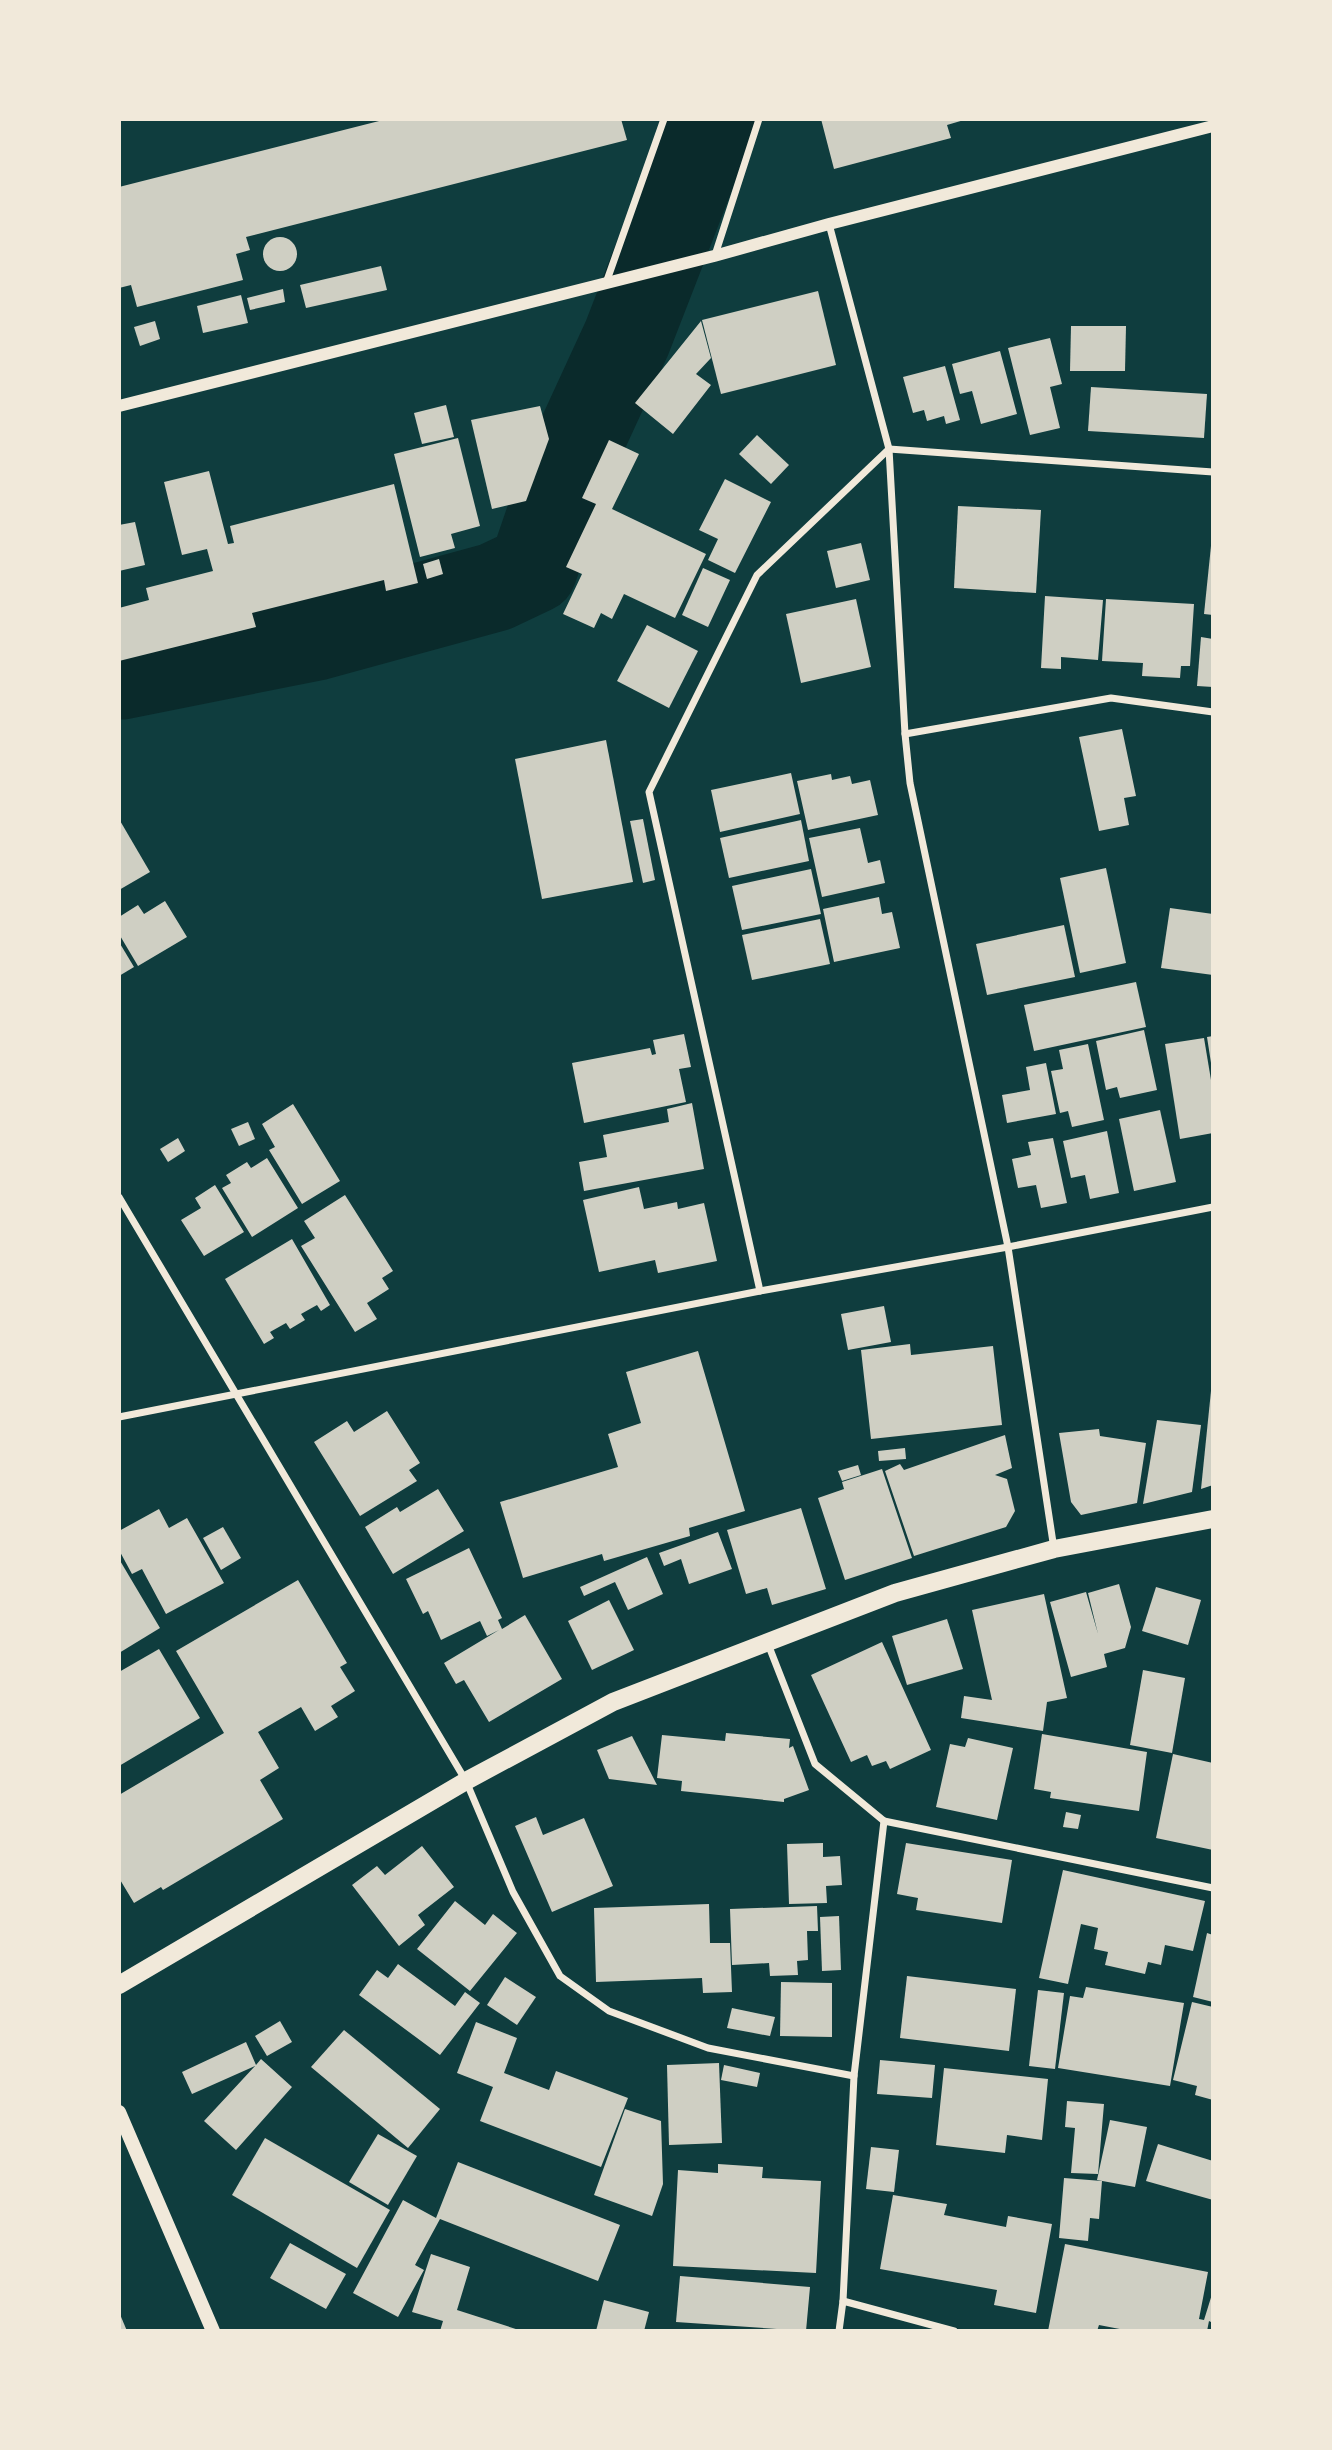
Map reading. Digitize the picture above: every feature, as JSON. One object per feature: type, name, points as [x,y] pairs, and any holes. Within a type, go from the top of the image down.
[{"type":"main road","points":[[119,1985],[466,1781],[613,1702],[895,1593],[1054,1549],[1213,1520]]},
{"type":"main road","points":[[119,2112],[213,2331]]},
{"type":"street","points":[[606,283],[664,119]]},
{"type":"street","points":[[714,256],[760,119]]},
{"type":"street","points":[[119,406],[714,256],[1213,126]]},
{"type":"street","points":[[829,224],[889,449],[910,783],[1008,1247],[1054,1549]]},
{"type":"street","points":[[760,1291],[649,792],[758,575],[889,449],[1213,472]]},
{"type":"street","points":[[905,734],[1111,698],[1213,712]]},
{"type":"street","points":[[119,1197],[466,1781],[513,1892],[559,1976],[609,2011],[708,2048],[854,2076]]},
{"type":"street","points":[[119,1417],[760,1291],[1213,1207]]},
{"type":"street","points":[[768,1644],[816,1764],[884,1821],[1213,1888]]},
{"type":"street","points":[[839,2331],[843,2301],[854,2076],[884,1821]]},
{"type":"street","points":[[843,2301],[954,2331]]},
{"type":"building","points":[[387,119],[621,119],[627,140],[246,237],[250,250],[236,254],[243,280],[137,307],[131,285],[119,288],[119,187]]},
{"type":"building","points":[[821,119],[964,120],[947,125],[951,138],[834,169]]},
{"type":"building","points":[[280,237],[292,242],[297,254],[292,266],[280,271],[268,266],[263,254],[268,242]]},
{"type":"building","points":[[381,266],[387,290],[306,308],[300,285]]},
{"type":"building","points":[[283,289],[285,302],[250,310],[247,298]]},
{"type":"building","points":[[818,291],[836,365],[721,394],[702,320]]},
{"type":"building","points":[[241,295],[248,323],[203,333],[197,306]]},
{"type":"building","points":[[155,321],[160,339],[140,346],[134,327]]},
{"type":"building","points":[[701,321],[711,358],[696,374],[711,385],[673,434],[635,403]]},
{"type":"building","points":[[1071,326],[1126,326],[1125,371],[1070,371]]},
{"type":"building","points":[[1050,338],[1062,384],[1050,387],[1060,428],[1030,435],[1008,348]]},
{"type":"building","points":[[1000,351],[1017,414],[981,424],[972,391],[960,394],[952,364]]},
{"type":"building","points":[[945,366],[960,420],[946,424],[944,416],[927,421],[924,410],[913,413],[903,377]]},
{"type":"building","points":[[1091,387],[1207,394],[1204,438],[1088,431]]},
{"type":"building","points":[[446,405],[454,437],[422,444],[414,413]]},
{"type":"building","points":[[540,406],[549,439],[526,501],[492,509],[471,420]]},
{"type":"building","points":[[757,435],[789,465],[771,484],[739,454]]},
{"type":"building","points":[[458,438],[480,526],[451,534],[455,548],[420,557],[394,454]]},
{"type":"building","points":[[609,440],[639,454],[612,509],[706,554],[675,618],[624,594],[612,619],[601,613],[594,628],[563,614],[582,574],[566,567],[596,504],[582,498]]},
{"type":"building","points":[[209,471],[228,544],[234,543],[230,526],[394,484],[418,583],[386,591],[384,580],[252,613],[256,627],[119,661],[119,608],[149,600],[146,588],[213,571],[207,549],[182,555],[164,482]]},
{"type":"building","points":[[725,479],[771,502],[735,573],[708,560],[718,539],[699,530]]},
{"type":"building","points":[[958,506],[1041,510],[1036,593],[954,588]]},
{"type":"building","points":[[135,522],[145,565],[119,571],[119,525]]},
{"type":"building","points":[[861,543],[870,580],[836,588],[827,551]]},
{"type":"building","points":[[1213,546],[1213,615],[1204,614]]},
{"type":"building","points":[[439,559],[443,574],[427,579],[423,564]]},
{"type":"building","points":[[703,568],[730,580],[708,627],[682,615]]},
{"type":"building","points":[[1045,596],[1103,600],[1098,660],[1061,657],[1061,669],[1041,668]]},
{"type":"building","points":[[856,599],[871,667],[801,683],[786,614]]},
{"type":"building","points":[[1106,599],[1194,604],[1190,666],[1181,666],[1180,678],[1142,676],[1143,663],[1102,661]]},
{"type":"building","points":[[647,625],[698,651],[669,708],[617,681]]},
{"type":"building","points":[[1201,637],[1213,639],[1213,687],[1197,686]]},
{"type":"building","points":[[1122,729],[1136,796],[1124,798],[1129,825],[1099,831],[1079,737]]},
{"type":"building","points":[[606,740],[633,882],[542,899],[515,759]]},
{"type":"building","points":[[791,773],[800,814],[720,832],[711,790]]},
{"type":"building","points":[[831,774],[832,780],[850,776],[852,784],[870,780],[878,815],[808,830],[797,781]]},
{"type":"building","points":[[119,819],[150,872],[119,890]]},
{"type":"building","points":[[643,819],[655,880],[643,883],[630,821]]},
{"type":"building","points":[[801,820],[809,861],[729,878],[720,838]]},
{"type":"building","points":[[860,828],[868,863],[880,860],[885,883],[822,897],[809,838]]},
{"type":"building","points":[[1106,868],[1126,963],[1080,973],[1060,878]]},
{"type":"building","points":[[811,869],[821,914],[742,930],[732,886]]},
{"type":"building","points":[[879,897],[882,914],[892,912],[900,948],[834,962],[823,909]]},
{"type":"building","points":[[165,901],[187,937],[138,966],[119,934],[119,917],[138,905],[144,914]]},
{"type":"building","points":[[1170,908],[1213,914],[1213,975],[1161,968]]},
{"type":"building","points":[[820,919],[830,964],[752,980],[742,935]]},
{"type":"building","points":[[1064,925],[1075,977],[987,995],[976,944]]},
{"type":"building","points":[[119,942],[134,967],[119,976]]},
{"type":"building","points":[[1136,982],[1146,1027],[1034,1051],[1024,1005]]},
{"type":"building","points":[[1144,1030],[1157,1090],[1120,1098],[1117,1087],[1106,1090],[1096,1041]]},
{"type":"building","points":[[684,1034],[691,1067],[679,1069],[686,1102],[584,1123],[572,1063],[650,1048],[652,1055],[656,1054],[653,1040]]},
{"type":"building","points":[[1213,1036],[1213,1063],[1211,1063],[1207,1037]]},
{"type":"building","points":[[1204,1038],[1213,1092],[1213,1133],[1180,1139],[1165,1044]]},
{"type":"building","points":[[1088,1044],[1104,1120],[1072,1127],[1068,1111],[1060,1113],[1051,1071],[1063,1069],[1059,1050]]},
{"type":"building","points":[[1046,1063],[1056,1114],[1007,1123],[1002,1095],[1030,1090],[1026,1067]]},
{"type":"building","points":[[692,1103],[704,1169],[584,1191],[579,1162],[607,1157],[603,1135],[669,1122],[667,1109]]},
{"type":"building","points":[[293,1104],[340,1181],[302,1204],[269,1150],[275,1147],[262,1124]]},
{"type":"building","points":[[1160,1110],[1176,1182],[1134,1191],[1119,1119]]},
{"type":"building","points":[[248,1122],[255,1139],[239,1146],[231,1129]]},
{"type":"building","points":[[1107,1131],[1119,1193],[1090,1199],[1085,1175],[1071,1178],[1063,1141]]},
{"type":"building","points":[[178,1138],[185,1151],[168,1162],[160,1149]]},
{"type":"building","points":[[1053,1138],[1067,1203],[1041,1208],[1036,1185],[1018,1188],[1012,1159],[1031,1155],[1028,1142]]},
{"type":"building","points":[[267,1158],[298,1208],[252,1237],[222,1188],[231,1183],[226,1175],[247,1162],[251,1168]]},
{"type":"building","points":[[215,1185],[244,1232],[204,1256],[181,1220],[201,1208],[195,1198]]},
{"type":"building","points":[[639,1187],[644,1209],[677,1202],[678,1209],[704,1203],[717,1261],[658,1273],[655,1260],[599,1272],[583,1200]]},
{"type":"building","points":[[345,1195],[393,1271],[382,1278],[389,1289],[367,1303],[377,1319],[355,1332],[301,1246],[315,1238],[304,1221]]},
{"type":"building","points":[[292,1239],[330,1305],[321,1311],[317,1305],[301,1314],[305,1320],[290,1329],[286,1323],[270,1332],[274,1338],[264,1344],[225,1279]]},
{"type":"building","points":[[884,1306],[891,1342],[848,1350],[841,1314]]},
{"type":"building","points":[[910,1344],[911,1355],[993,1346],[1002,1425],[871,1439],[861,1350]]},
{"type":"building","points":[[698,1351],[745,1511],[689,1528],[690,1536],[604,1561],[602,1554],[523,1578],[500,1502],[618,1467],[608,1434],[641,1423],[626,1372]]},
{"type":"building","points":[[1211,1391],[1213,1485],[1201,1489]]},
{"type":"building","points":[[387,1411],[420,1463],[409,1470],[417,1481],[360,1516],[314,1442],[347,1421],[354,1432]]},
{"type":"building","points":[[1157,1420],[1201,1425],[1192,1492],[1143,1504]]},
{"type":"building","points":[[1099,1429],[1100,1436],[1146,1443],[1137,1503],[1081,1515],[1071,1502],[1059,1433]]},
{"type":"building","points":[[1005,1435],[1012,1468],[995,1475],[1007,1479],[1015,1511],[1006,1527],[914,1556],[885,1471],[900,1464],[904,1470]]},
{"type":"building","points":[[905,1448],[906,1459],[879,1461],[878,1451]]},
{"type":"building","points":[[858,1465],[861,1475],[842,1481],[838,1471]]},
{"type":"building","points":[[882,1469],[912,1558],[845,1580],[818,1498],[844,1489],[842,1482]]},
{"type":"building","points":[[438,1489],[464,1531],[393,1574],[365,1527],[397,1507],[400,1512]]},
{"type":"building","points":[[801,1508],[826,1589],[772,1605],[767,1588],[746,1594],[727,1530]]},
{"type":"building","points":[[159,1509],[169,1528],[187,1518],[224,1583],[166,1614],[142,1569],[132,1574],[119,1550],[119,1531]]},
{"type":"building","points":[[223,1527],[241,1558],[221,1570],[203,1538]]},
{"type":"building","points":[[718,1532],[732,1569],[689,1584],[681,1559],[664,1566],[659,1553]]},
{"type":"building","points":[[469,1548],[502,1618],[498,1620],[502,1629],[525,1615],[562,1679],[489,1722],[464,1680],[456,1684],[444,1663],[499,1630],[487,1636],[480,1621],[441,1640],[428,1611],[423,1614],[406,1579]]},
{"type":"building","points":[[647,1557],[663,1594],[628,1610],[615,1582],[584,1596],[580,1587]]},
{"type":"building","points":[[119,1559],[160,1628],[119,1653]]},
{"type":"building","points":[[298,1580],[347,1663],[340,1667],[355,1691],[331,1706],[338,1717],[315,1731],[301,1707],[258,1732],[279,1768],[260,1780],[283,1819],[163,1890],[161,1887],[134,1903],[119,1878],[119,1795],[224,1733],[176,1651]]},
{"type":"building","points":[[1119,1584],[1131,1627],[1125,1648],[1104,1654],[1107,1667],[1071,1677],[1050,1602],[1086,1592],[1098,1634],[1088,1593]]},
{"type":"building","points":[[1156,1587],[1201,1600],[1188,1645],[1142,1631]]},
{"type":"building","points":[[1044,1594],[1067,1698],[1047,1702],[1043,1731],[961,1718],[964,1696],[992,1700],[972,1610]]},
{"type":"building","points":[[609,1600],[634,1650],[592,1670],[568,1621]]},
{"type":"building","points":[[947,1619],[963,1669],[907,1685],[892,1636]]},
{"type":"building","points":[[882,1642],[931,1750],[890,1769],[886,1761],[872,1766],[867,1755],[851,1762],[811,1675]]},
{"type":"building","points":[[159,1649],[200,1718],[119,1766],[119,1672]]},
{"type":"building","points":[[1143,1670],[1185,1678],[1172,1753],[1130,1745]]},
{"type":"building","points":[[726,1733],[790,1739],[789,1748],[793,1746],[809,1790],[784,1799],[784,1802],[681,1791],[682,1781],[657,1778],[662,1735],[725,1741]]},
{"type":"building","points":[[1042,1734],[1147,1752],[1139,1811],[1050,1798],[1051,1792],[1034,1789]]},
{"type":"building","points":[[632,1736],[657,1785],[609,1779],[597,1750]]},
{"type":"building","points":[[968,1738],[1013,1748],[997,1820],[936,1807],[950,1744],[965,1747]]},
{"type":"building","points":[[1173,1754],[1213,1763],[1213,1850],[1156,1838]]},
{"type":"building","points":[[1066,1812],[1081,1815],[1078,1829],[1063,1827]]},
{"type":"building","points":[[536,1817],[543,1835],[584,1818],[613,1886],[552,1912],[515,1826]]},
{"type":"building","points":[[823,1843],[823,1857],[840,1856],[842,1885],[826,1886],[827,1903],[789,1904],[787,1844]]},
{"type":"building","points":[[906,1843],[1012,1860],[1002,1923],[916,1910],[918,1898],[897,1894]]},
{"type":"building","points":[[422,1846],[454,1887],[418,1915],[425,1925],[399,1946],[352,1885],[377,1866],[385,1875]]},
{"type":"building","points":[[1063,1870],[1205,1901],[1193,1951],[1165,1945],[1161,1965],[1148,1962],[1145,1974],[1105,1965],[1108,1952],[1094,1949],[1098,1928],[1081,1924],[1068,1984],[1039,1978]]},
{"type":"building","points":[[455,1901],[485,1925],[493,1914],[517,1933],[470,1991],[417,1949]]},
{"type":"building","points":[[709,1904],[710,1943],[730,1943],[732,1992],[703,1993],[702,1978],[596,1982],[594,1908]]},
{"type":"building","points":[[817,1906],[818,1931],[807,1931],[808,1960],[797,1961],[798,1975],[770,1976],[769,1963],[732,1965],[730,1909]]},
{"type":"building","points":[[839,1916],[841,1970],[822,1971],[820,1917]]},
{"type":"building","points":[[1207,1933],[1213,1935],[1213,2002],[1193,1997]]},
{"type":"building","points":[[398,1964],[455,2006],[465,1992],[480,2003],[440,2055],[359,1995],[377,1970],[388,1978]]},
{"type":"building","points":[[907,1976],[1016,1989],[1009,2051],[900,2038]]},
{"type":"building","points":[[505,1977],[536,1997],[517,2025],[487,2005]]},
{"type":"building","points":[[781,1982],[832,1983],[832,2037],[780,2036]]},
{"type":"building","points":[[1086,1987],[1184,2003],[1170,2086],[1058,2068],[1070,1996],[1083,1998]]},
{"type":"building","points":[[1038,1990],[1064,1993],[1055,2069],[1029,2066]]},
{"type":"building","points":[[1192,2002],[1213,2007],[1213,2100],[1195,2095],[1197,2086],[1173,2080]]},
{"type":"building","points":[[732,2008],[775,2017],[770,2036],[727,2028]]},
{"type":"building","points":[[280,2021],[292,2042],[267,2056],[255,2036]]},
{"type":"building","points":[[476,2022],[517,2038],[504,2073],[549,2090],[556,2071],[628,2098],[601,2167],[480,2121],[493,2087],[457,2073]]},
{"type":"building","points":[[344,2030],[440,2109],[408,2148],[311,2067]]},
{"type":"building","points":[[246,2042],[256,2065],[261,2059],[292,2087],[236,2150],[204,2121],[255,2066],[192,2094],[182,2072]]},
{"type":"building","points":[[880,2060],[935,2065],[932,2098],[877,2094]]},
{"type":"building","points":[[719,2063],[722,2143],[669,2145],[667,2065]]},
{"type":"building","points":[[724,2065],[760,2073],[757,2087],[721,2080]]},
{"type":"building","points":[[944,2068],[1048,2079],[1042,2140],[1007,2135],[1005,2153],[936,2145]]},
{"type":"building","points":[[1067,2101],[1104,2104],[1098,2174],[1071,2173],[1075,2128],[1065,2127]]},
{"type":"building","points":[[625,2109],[661,2121],[663,2184],[652,2216],[594,2195]]},
{"type":"building","points":[[1110,2120],[1147,2127],[1135,2187],[1097,2180]]},
{"type":"building","points":[[378,2134],[417,2156],[388,2205],[349,2182]]},
{"type":"building","points":[[265,2138],[390,2210],[357,2268],[232,2195]]},
{"type":"building","points":[[1158,2144],[1213,2161],[1213,2200],[1146,2181]]},
{"type":"building","points":[[871,2147],[899,2150],[894,2192],[866,2189]]},
{"type":"building","points":[[458,2162],[620,2225],[598,2281],[440,2219],[415,2265],[424,2270],[398,2317],[353,2293],[403,2200],[436,2218]]},
{"type":"building","points":[[718,2164],[763,2167],[762,2178],[821,2181],[816,2273],[673,2266],[678,2170],[718,2173]]},
{"type":"building","points":[[1064,2178],[1102,2181],[1099,2219],[1090,2218],[1088,2241],[1059,2238]]},
{"type":"building","points":[[893,2195],[947,2204],[944,2215],[1006,2227],[1008,2216],[1052,2224],[1036,2313],[994,2305],[997,2290],[880,2269]]},
{"type":"building","points":[[290,2243],[346,2274],[326,2309],[270,2278]]},
{"type":"building","points":[[1065,2244],[1208,2272],[1199,2319],[1204,2320],[1213,2291],[1213,2323],[1209,2321],[1207,2331],[1130,2331],[1099,2325],[1097,2331],[1048,2331]]},
{"type":"building","points":[[431,2254],[470,2267],[457,2310],[522,2331],[440,2331],[443,2321],[412,2312]]},
{"type":"building","points":[[680,2276],[810,2287],[806,2331],[676,2322]]},
{"type":"building","points":[[604,2300],[649,2312],[644,2331],[596,2331]]},
{"type":"building","points":[[119,2312],[127,2331],[119,2331]]},
{"type":"waterway","points":[[121,675],[316,636],[495,587],[533,569],[569,464],[627,338],[712,119]]}]
